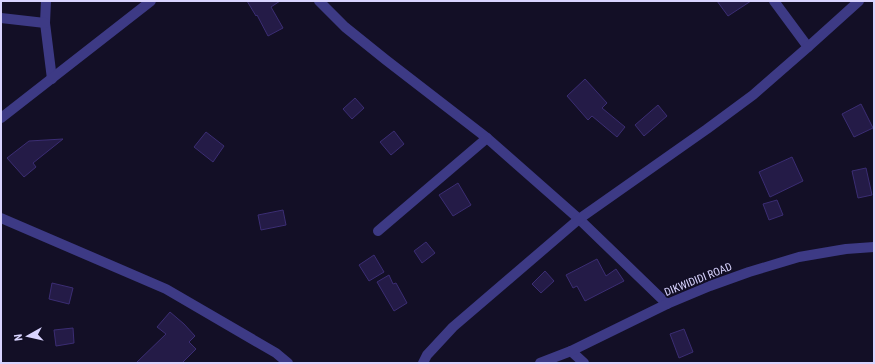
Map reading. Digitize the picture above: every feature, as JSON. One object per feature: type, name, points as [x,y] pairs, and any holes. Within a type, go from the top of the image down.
[{"type":"street","points":[[46,1],[45,23],[52,79]]},
{"type":"street","points":[[1,118],[151,1]]},
{"type":"street","points":[[319,1],[345,28],[487,138],[579,219],[667,304]]},
{"type":"street","points":[[774,1],[808,47]]},
{"type":"street","points":[[423,363],[427,355],[452,327],[579,219],[707,129],[753,94],[859,1]]},
{"type":"street","points":[[1,18],[45,23]]},
{"type":"street","points":[[378,231],[487,138]]},
{"type":"street","points":[[1,218],[166,289],[276,353],[288,363]]},
{"type":"street","name":"DIKWIDIDI ROAD","points":[[540,363],[571,351],[667,304],[749,272],[800,256],[846,249],[874,247]]},
{"type":"street","points":[[571,351],[584,363]]},
{"type":"building","points":[[247,1],[280,1],[271,7],[283,28],[268,36],[257,15],[256,16]]},
{"type":"building","points":[[717,1],[751,1],[728,16]]},
{"type":"building","points":[[585,79],[607,103],[602,108],[625,127],[617,137],[592,116],[588,120],[567,96]]},
{"type":"building","points":[[355,98],[364,108],[352,119],[343,109]]},
{"type":"building","points":[[861,104],[873,128],[854,137],[842,114]]},
{"type":"building","points":[[658,105],[667,116],[644,136],[635,125]]},
{"type":"building","points":[[394,131],[404,144],[391,155],[380,142]]},
{"type":"building","points":[[206,132],[224,146],[213,162],[194,147]]},
{"type":"building","points":[[63,139],[33,163],[36,167],[24,177],[7,158],[29,141]]},
{"type":"building","points":[[792,157],[803,181],[770,197],[759,172]]},
{"type":"building","points":[[866,168],[872,195],[858,198],[852,171]]},
{"type":"building","points":[[458,183],[471,205],[453,216],[439,195]]},
{"type":"building","points":[[777,200],[783,215],[769,220],[763,204]]},
{"type":"building","points":[[283,210],[286,225],[261,230],[258,215]]},
{"type":"building","points":[[426,242],[435,253],[422,263],[414,251]]},
{"type":"building","points":[[374,255],[384,272],[369,281],[359,265]]},
{"type":"building","points":[[597,259],[606,276],[616,269],[624,281],[585,301],[577,286],[573,288],[566,275]]},
{"type":"building","points":[[545,271],[554,281],[541,293],[532,284]]},
{"type":"building","points":[[389,275],[393,284],[396,283],[407,303],[394,311],[377,282]]},
{"type":"building","points":[[52,283],[73,288],[69,304],[49,299]]},
{"type":"building","points":[[170,312],[195,336],[189,342],[196,349],[182,363],[136,363],[166,334],[157,327]]},
{"type":"building","points":[[73,328],[74,343],[56,346],[54,330]]},
{"type":"building","points":[[684,329],[693,352],[679,358],[670,334]]}]
